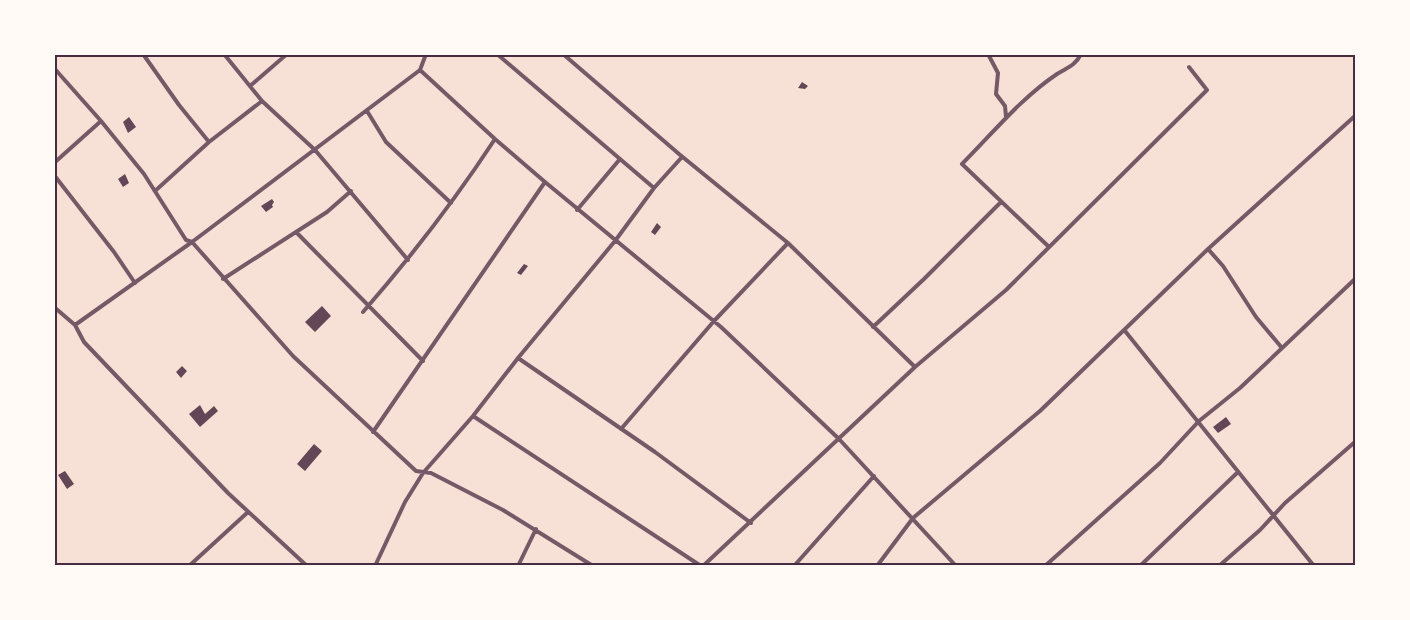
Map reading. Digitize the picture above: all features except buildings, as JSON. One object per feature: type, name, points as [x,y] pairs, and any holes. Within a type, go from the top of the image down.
[{"type":"street","points":[[250,86],[287,54]]},
{"type":"street","points":[[75,325],[192,242],[367,111],[420,70],[426,54]]},
{"type":"street","points":[[497,54],[654,188]]},
{"type":"street","points":[[562,54],[682,157],[788,243],[915,367]]},
{"type":"street","points":[[988,54],[998,73],[996,94],[1005,106],[1006,117]]},
{"type":"street","points":[[1048,246],[962,164],[1006,117],[1057,74],[1076,64],[1081,54]]},
{"type":"street","points":[[144,55],[179,105],[209,142]]},
{"type":"street","points":[[227,55],[262,101],[315,150],[408,260]]},
{"type":"street","points":[[473,416],[702,566],[915,367],[1006,290],[1207,90],[1189,67]]},
{"type":"street","points":[[54,68],[101,121],[155,191],[186,240],[192,242],[293,356],[373,432],[416,471],[431,473],[503,510],[592,566]]},
{"type":"street","points":[[420,70],[577,210],[714,321],[839,439],[956,566]]},
{"type":"street","points":[[155,191],[209,142],[262,101]]},
{"type":"street","points":[[367,111],[386,141],[451,203]]},
{"type":"street","points":[[878,566],[913,518],[1040,411],[1208,249],[1355,116]]},
{"type":"street","points":[[54,163],[101,121]]},
{"type":"street","points":[[363,312],[408,260],[495,139]]},
{"type":"street","points":[[375,566],[405,502],[423,473],[473,416],[615,241],[654,188],[682,157]]},
{"type":"street","points":[[577,210],[620,159]]},
{"type":"street","points":[[54,175],[114,252],[135,283]]},
{"type":"street","points":[[373,432],[545,182]]},
{"type":"street","points":[[223,279],[327,212],[351,191]]},
{"type":"street","points":[[873,327],[1001,202]]},
{"type":"street","points":[[296,232],[423,361]]},
{"type":"street","points":[[621,429],[714,321],[788,243]]},
{"type":"street","points":[[1208,249],[1256,317],[1282,348]]},
{"type":"street","points":[[1045,566],[1160,463],[1199,422],[1240,388],[1356,278]]},
{"type":"street","points":[[54,309],[75,325],[84,342],[128,390],[248,512],[307,566]]},
{"type":"street","points":[[1125,331],[1314,566]]},
{"type":"street","points":[[518,358],[656,452],[750,523]]},
{"type":"street","points":[[1219,566],[1356,441]]},
{"type":"street","points":[[1140,566],[1238,472]]},
{"type":"street","points":[[794,566],[874,476]]},
{"type":"street","points":[[189,566],[248,512]]},
{"type":"street","points":[[518,566],[536,530]]}]
